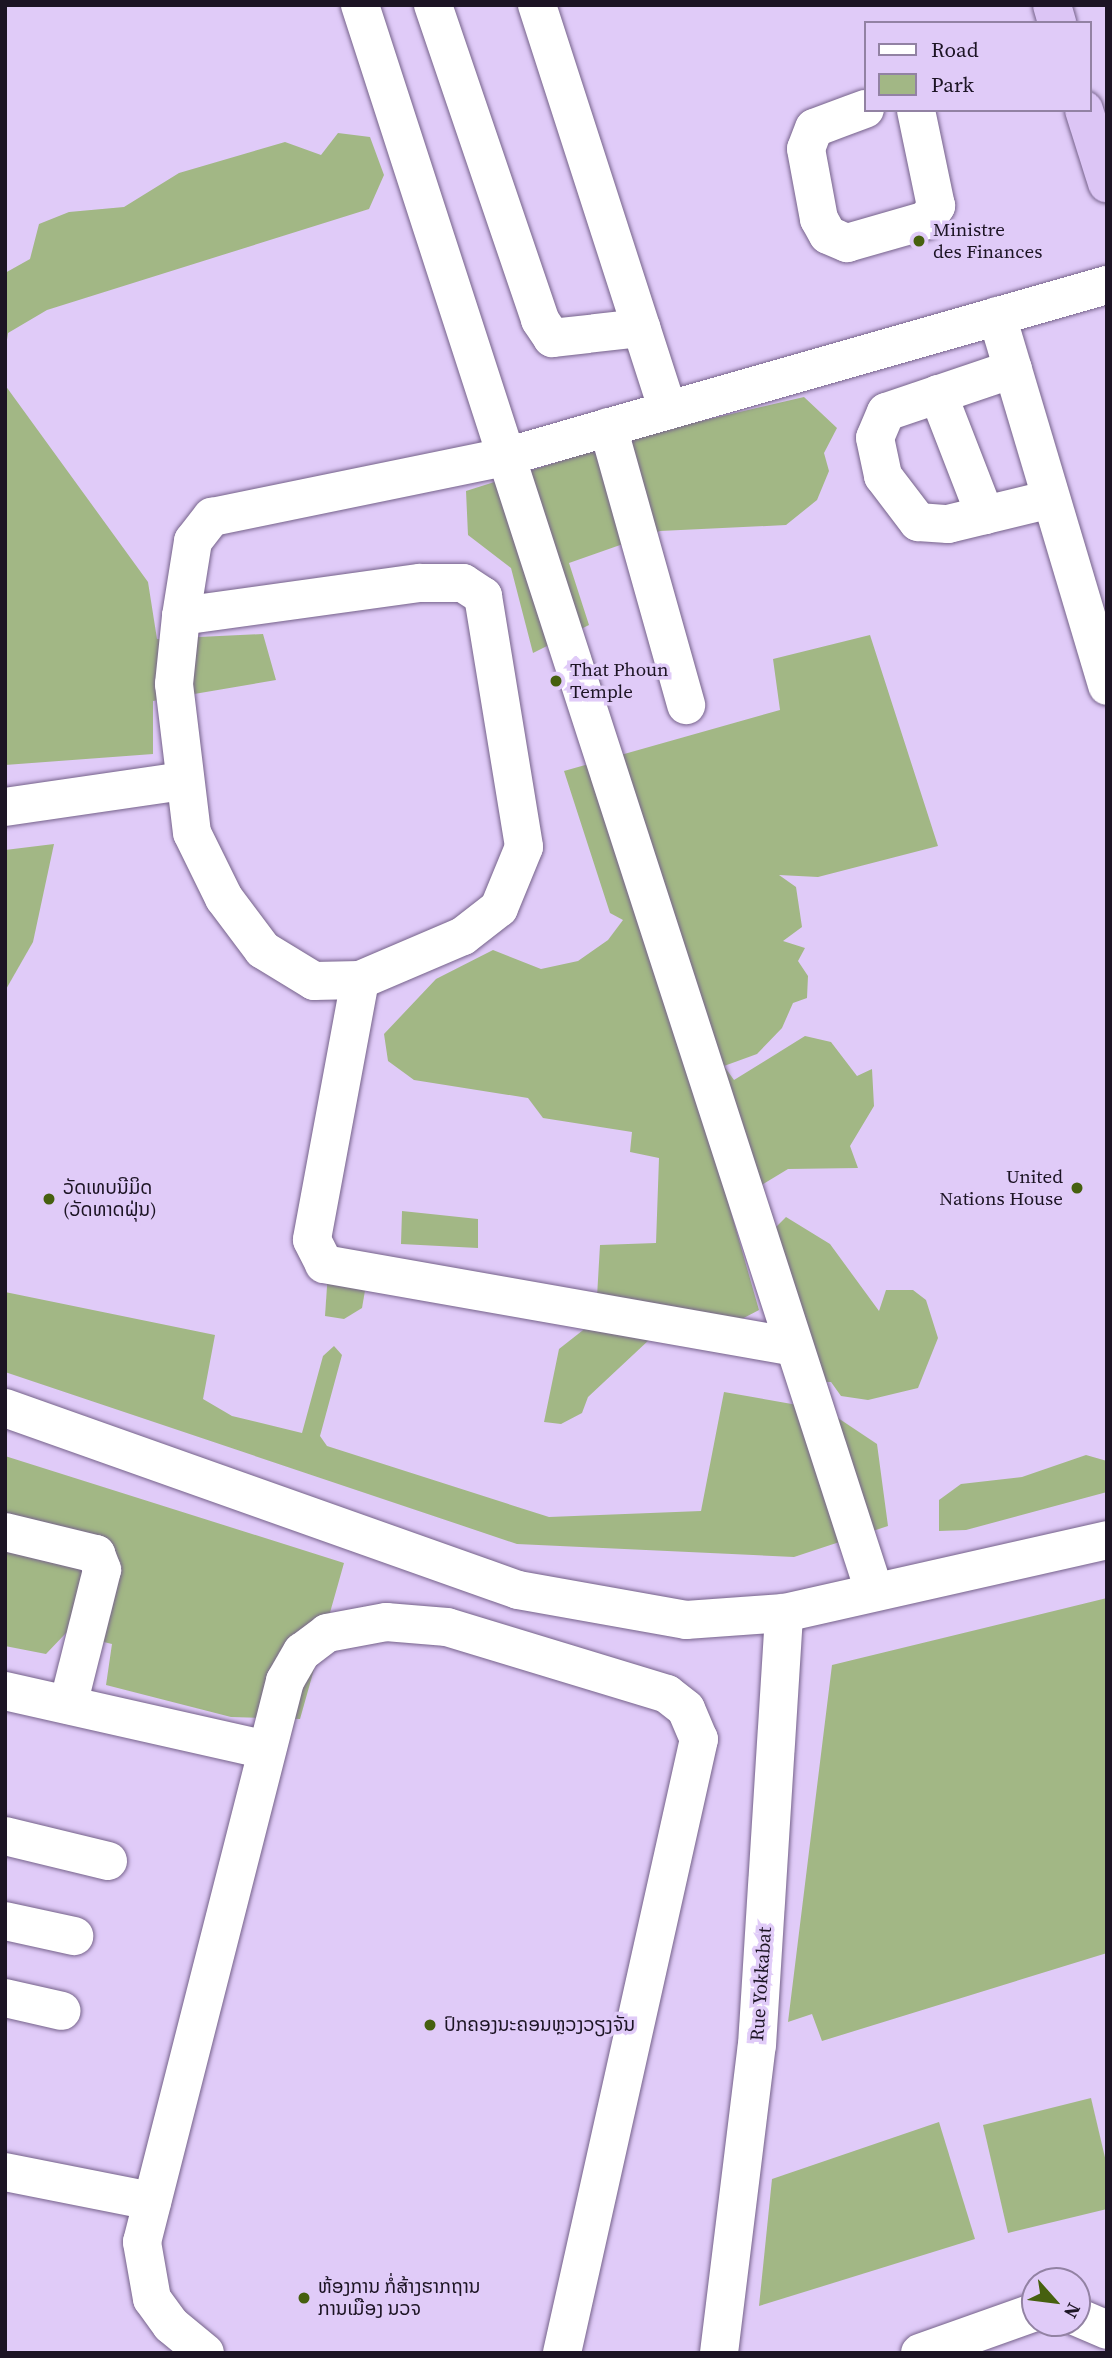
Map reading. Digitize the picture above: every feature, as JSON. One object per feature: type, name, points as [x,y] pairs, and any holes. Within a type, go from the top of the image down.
[{"type":"highway","points":[[1085,112],[1107,184]]},
{"type":"street","points":[[360,5],[791,1346],[873,1588]]},
{"type":"street","points":[[433,5],[540,320],[552,338],[641,328]]},
{"type":"street","points":[[537,5],[668,410]]},
{"type":"street","points":[[864,109],[814,128],[806,149],[819,219],[828,235],[847,243],[928,220],[936,206],[916,112]]},
{"type":"street","points":[[181,616],[420,583],[463,583],[483,596],[524,847],[499,908],[463,936],[360,980],[314,981],[263,950],[224,898],[192,833],[183,780],[174,684],[181,616],[193,541],[212,517],[505,457],[1107,285]]},
{"type":"street","points":[[997,316],[1107,686]]},
{"type":"street","points":[[1013,369],[886,412],[875,438],[883,476],[918,522],[948,524],[1051,499]]},
{"type":"street","points":[[938,394],[985,515]]},
{"type":"street","points":[[608,427],[687,705]]},
{"type":"street","points":[[5,807],[183,780]]},
{"type":"street","points":[[360,980],[312,1240],[324,1264],[791,1346]]},
{"type":"street","points":[[5,1408],[518,1590],[686,1620],[784,1613],[873,1588],[1107,1540]]},
{"type":"street","points":[[5,1532],[96,1555],[102,1570],[68,1705]]},
{"type":"street","name":"Rue Yokkabat","points":[[719,2353],[757,2045],[784,1613]]},
{"type":"street","points":[[205,2353],[171,2325],[152,2299],[142,2242],[152,2201],[285,1681],[302,1652],[327,1633],[386,1622],[447,1627],[667,1694],[694,1724],[699,1760],[562,2353]]},
{"type":"street","points":[[5,1691],[266,1750]]},
{"type":"street","points":[[5,1836],[108,1861]]},
{"type":"street","points":[[5,1921],[74,1936]]},
{"type":"street","points":[[5,1998],[62,2011]]},
{"type":"street","points":[[5,2172],[152,2201]]},
{"type":"street","points":[[920,2353],[1021,2317]]},
{"type":"green space","points":[[338,133],[370,137],[384,175],[369,209],[47,310],[8,333],[5,353],[5,273],[30,259],[39,224],[69,212],[124,207],[179,173],[285,142],[321,155]]},
{"type":"green space","points":[[5,385],[148,582],[157,639],[263,634],[276,680],[153,701],[153,754],[5,765]]},
{"type":"green space","points":[[804,397],[837,428],[824,453],[829,471],[817,500],[786,525],[660,531],[569,563],[589,625],[533,653],[511,568],[468,535],[466,491],[646,434]]},
{"type":"green space","points":[[870,635],[938,846],[818,877],[779,875],[796,887],[802,927],[783,941],[805,948],[798,961],[808,976],[807,998],[793,1003],[782,1028],[757,1054],[724,1066],[734,1080],[805,1036],[831,1042],[857,1076],[872,1069],[874,1106],[850,1146],[858,1168],[788,1169],[729,1205],[759,1310],[738,1321],[680,1311],[588,1397],[582,1413],[561,1424],[544,1422],[559,1349],[587,1327],[597,1297],[600,1245],[656,1243],[659,1158],[630,1152],[632,1132],[543,1118],[528,1098],[414,1080],[388,1061],[384,1034],[436,979],[493,950],[541,969],[578,961],[608,940],[623,920],[610,913],[564,771],[780,710],[773,659]]},
{"type":"green space","points":[[54,844],[33,942],[5,991],[5,850]]},
{"type":"green space","points":[[402,1211],[478,1219],[478,1248],[401,1244]]},
{"type":"green space","points":[[786,1217],[830,1244],[879,1311],[886,1290],[913,1290],[926,1300],[938,1338],[918,1388],[868,1400],[841,1396],[831,1382],[821,1382],[771,1232]]},
{"type":"green space","points":[[328,1272],[367,1279],[362,1308],[344,1319],[325,1316]]},
{"type":"green space","points":[[5,1292],[215,1335],[203,1399],[232,1416],[302,1433],[323,1356],[334,1346],[342,1355],[320,1436],[327,1446],[549,1517],[701,1511],[724,1392],[826,1410],[877,1444],[888,1526],[794,1557],[517,1544],[5,1372]]},
{"type":"green space","points":[[1086,1455],[1107,1461],[1107,1492],[966,1530],[939,1531],[939,1500],[961,1484],[1022,1477]]},
{"type":"green space","points":[[5,1456],[344,1563],[300,1719],[231,1717],[106,1685],[112,1644],[66,1633],[46,1654],[5,1646]]},
{"type":"green space","points":[[1107,1598],[1107,1953],[822,2041],[812,2014],[788,2022],[832,1665]]},
{"type":"green space","points":[[1091,2098],[1107,2166],[1107,2209],[1008,2233],[983,2125]]},
{"type":"green space","points":[[939,2122],[975,2239],[759,2306],[772,2179]]},
{"type":"place","name":"Ministre des Finances","points":[[919,241]]},
{"type":"place","name":"That Phoun Temple","points":[[556,681]]},
{"type":"place","name":"United Nations House","points":[[1077,1188]]},
{"type":"place","name":"ວັດເທບນີມິດ (ວັດທາດຝຸ່ນ)","points":[[49,1199]]},
{"type":"place","name":"ປົກຄອງນະຄອນຫຼວງວຽງຈັນ","points":[[430,2025]]},
{"type":"place","name":"ຫ້ອງການ ກໍ່ສ້າງຮາກຖານ ການເມືອງ ນວຈ","points":[[304,2298]]}]
